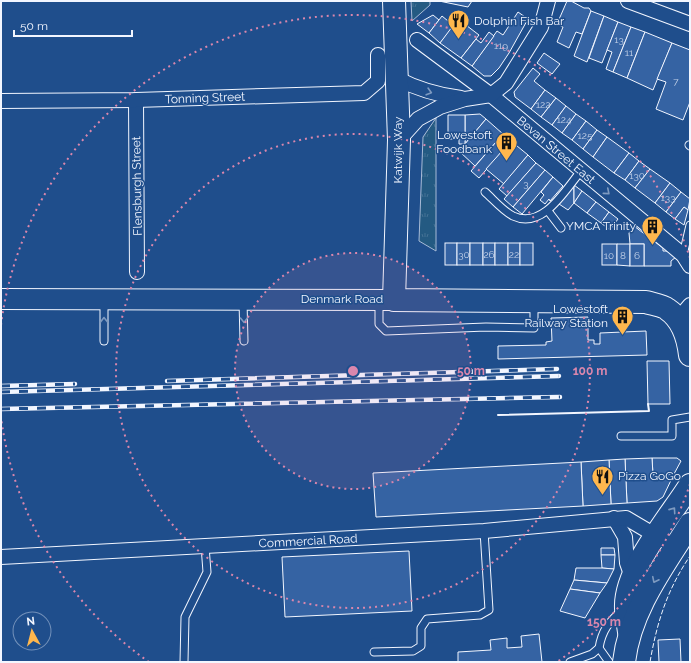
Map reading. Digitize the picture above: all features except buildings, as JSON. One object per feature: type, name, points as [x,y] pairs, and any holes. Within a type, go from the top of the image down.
[{"type":"highway","name":"Katwijk Way","points":[[387,300],[400,140],[396,78],[394,1]]},
{"type":"highway","name":"Denmark Road","points":[[387,300],[646,302],[684,312]]},
{"type":"highway","points":[[684,312],[690,355]]},
{"type":"highway","points":[[624,662],[629,632],[626,606],[632,577],[656,535],[690,485]]},
{"type":"highway","points":[[629,632],[661,567],[690,524]]},
{"type":"street","points":[[400,140],[418,119],[440,107],[465,99],[492,95],[506,82],[541,27],[548,1]]},
{"type":"street","points":[[628,1],[690,24]]},
{"type":"street","name":"Bevan Street East","points":[[417,40],[492,95],[686,260]]},
{"type":"street","name":"Tonning Street","points":[[1,101],[136,100],[364,93],[378,81],[378,55]]},
{"type":"street","points":[[396,78],[417,89],[443,96],[465,99]]},
{"type":"street","name":"Flensburgh Street","points":[[136,100],[138,272]]},
{"type":"street","name":"Denmark Road","points":[[1,299],[387,300]]},
{"type":"street","points":[[614,518],[625,537],[627,563],[632,577]]},
{"type":"street","name":"Commercial Road","points":[[1,557],[484,531],[614,518],[626,518],[675,547]]},
{"type":"lane","points":[[485,192],[511,215],[522,220],[537,217],[548,211],[581,171]]},
{"type":"lane","points":[[548,211],[560,228]]},
{"type":"lane","points":[[686,260],[690,225]]},
{"type":"lane","points":[[104,299],[104,341]]},
{"type":"lane","points":[[243,299],[244,341]]},
{"type":"lane","points":[[387,300],[379,324],[386,331],[486,327],[534,328],[534,302]]},
{"type":"lane","points":[[621,436],[672,436],[672,420],[690,417]]},
{"type":"lane","points":[[374,652],[413,651],[421,646],[421,628],[427,619],[480,615],[489,610],[484,531]]},
{"type":"lane","points":[[184,662],[186,617],[207,572],[205,546]]},
{"type":"lane","points":[[570,662],[592,654],[599,648],[601,634],[612,619],[626,606]]},
{"type":"lane","points":[[599,648],[609,662]]},
{"type":"green space","points":[[411,1],[430,1],[430,5],[412,21]]},
{"type":"green space","points":[[436,118],[436,251],[419,241],[423,137]]},
{"type":"railway","points":[[167,381],[557,369]]},
{"type":"railway","points":[[1,392],[559,376]]},
{"type":"railway","points":[[1,386],[75,384]]},
{"type":"railway","points":[[1,409],[560,397]]},
{"type":"fence","points":[[650,662],[656,633],[664,607],[675,581],[690,556]]},
{"type":"wall","points":[[498,415],[649,411],[648,404]]},
{"type":"place","name":"Dolphin Fish Bar","points":[[458,40]]},
{"type":"place","name":"Lowestoft Foodbank","points":[[507,162]]},
{"type":"place","name":"YMCA Trinity","points":[[652,246]]},
{"type":"place","name":"Lowestoft Railway Station","points":[[623,336]]},
{"type":"place","name":"Pizza GoGo","points":[[603,496]]}]
